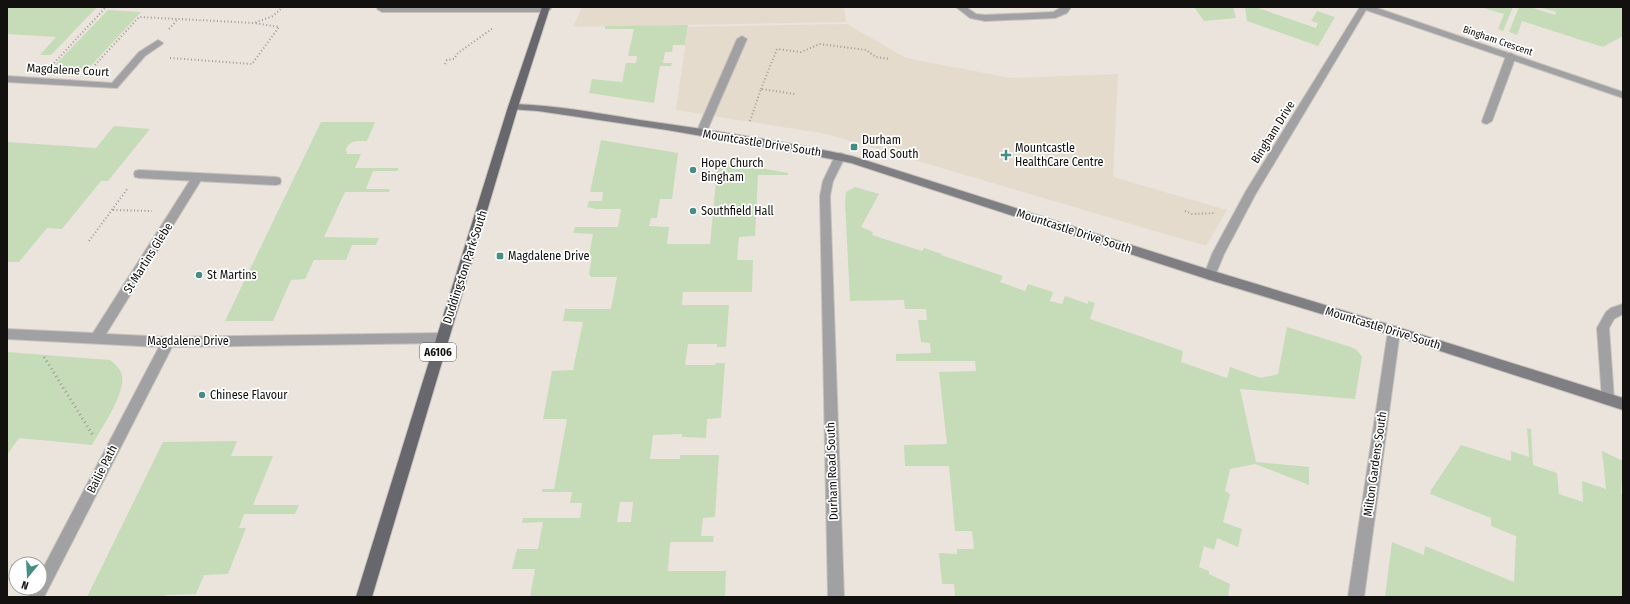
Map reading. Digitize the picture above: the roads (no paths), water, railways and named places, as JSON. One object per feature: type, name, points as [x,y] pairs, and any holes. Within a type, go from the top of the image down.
[{"type":"main road","name":"Duddingston Park South","points":[[364,597],[513,107],[546,8]]},
{"type":"street","points":[[960,7],[973,16],[985,18],[1055,15],[1064,11],[1067,7]]},
{"type":"street","name":"Bingham Crescent","points":[[1365,7],[1623,95]]},
{"type":"street","name":"Bingham Drive","points":[[1210,275],[1215,260],[1235,220],[1365,7]]},
{"type":"street","points":[[382,9],[546,8]]},
{"type":"street","points":[[700,133],[742,39]]},
{"type":"street","name":"Magdalene Court","points":[[7,79],[114,86],[142,54],[158,43]]},
{"type":"street","points":[[1487,121],[1511,56]]},
{"type":"street","name":"Mountcastle Drive South","points":[[513,107],[538,108],[700,133],[811,151],[864,163],[1210,275],[1394,331],[1623,404]]},
{"type":"street","name":"Durham Road South","points":[[836,597],[825,196],[828,181],[840,157]]},
{"type":"street","points":[[139,174],[276,181]]},
{"type":"street","name":"St Martins Glebe","points":[[97,338],[198,177]]},
{"type":"street","points":[[1608,399],[1602,328],[1605,320],[1610,314],[1623,309]]},
{"type":"street","name":"Milton Gardens South","points":[[1356,597],[1394,331]]},
{"type":"street","name":"Magdalene Drive","points":[[7,334],[168,342],[442,338]]},
{"type":"street","name":"Bailie Path","points":[[36,597],[168,342]]},
{"type":"place","name":"Durham Road South","points":[[854,147]]},
{"type":"place","name":"Mountcastle HealthCare Centre","points":[[1006,155]]},
{"type":"place","name":"Hope Church Bingham","points":[[693,170]]},
{"type":"place","name":"Southfield Hall","points":[[693,211]]},
{"type":"place","name":"Magdalene Drive","points":[[500,256]]},
{"type":"place","name":"St Martins","points":[[199,275]]},
{"type":"place","name":"Chinese Flavour","points":[[202,395]]}]
